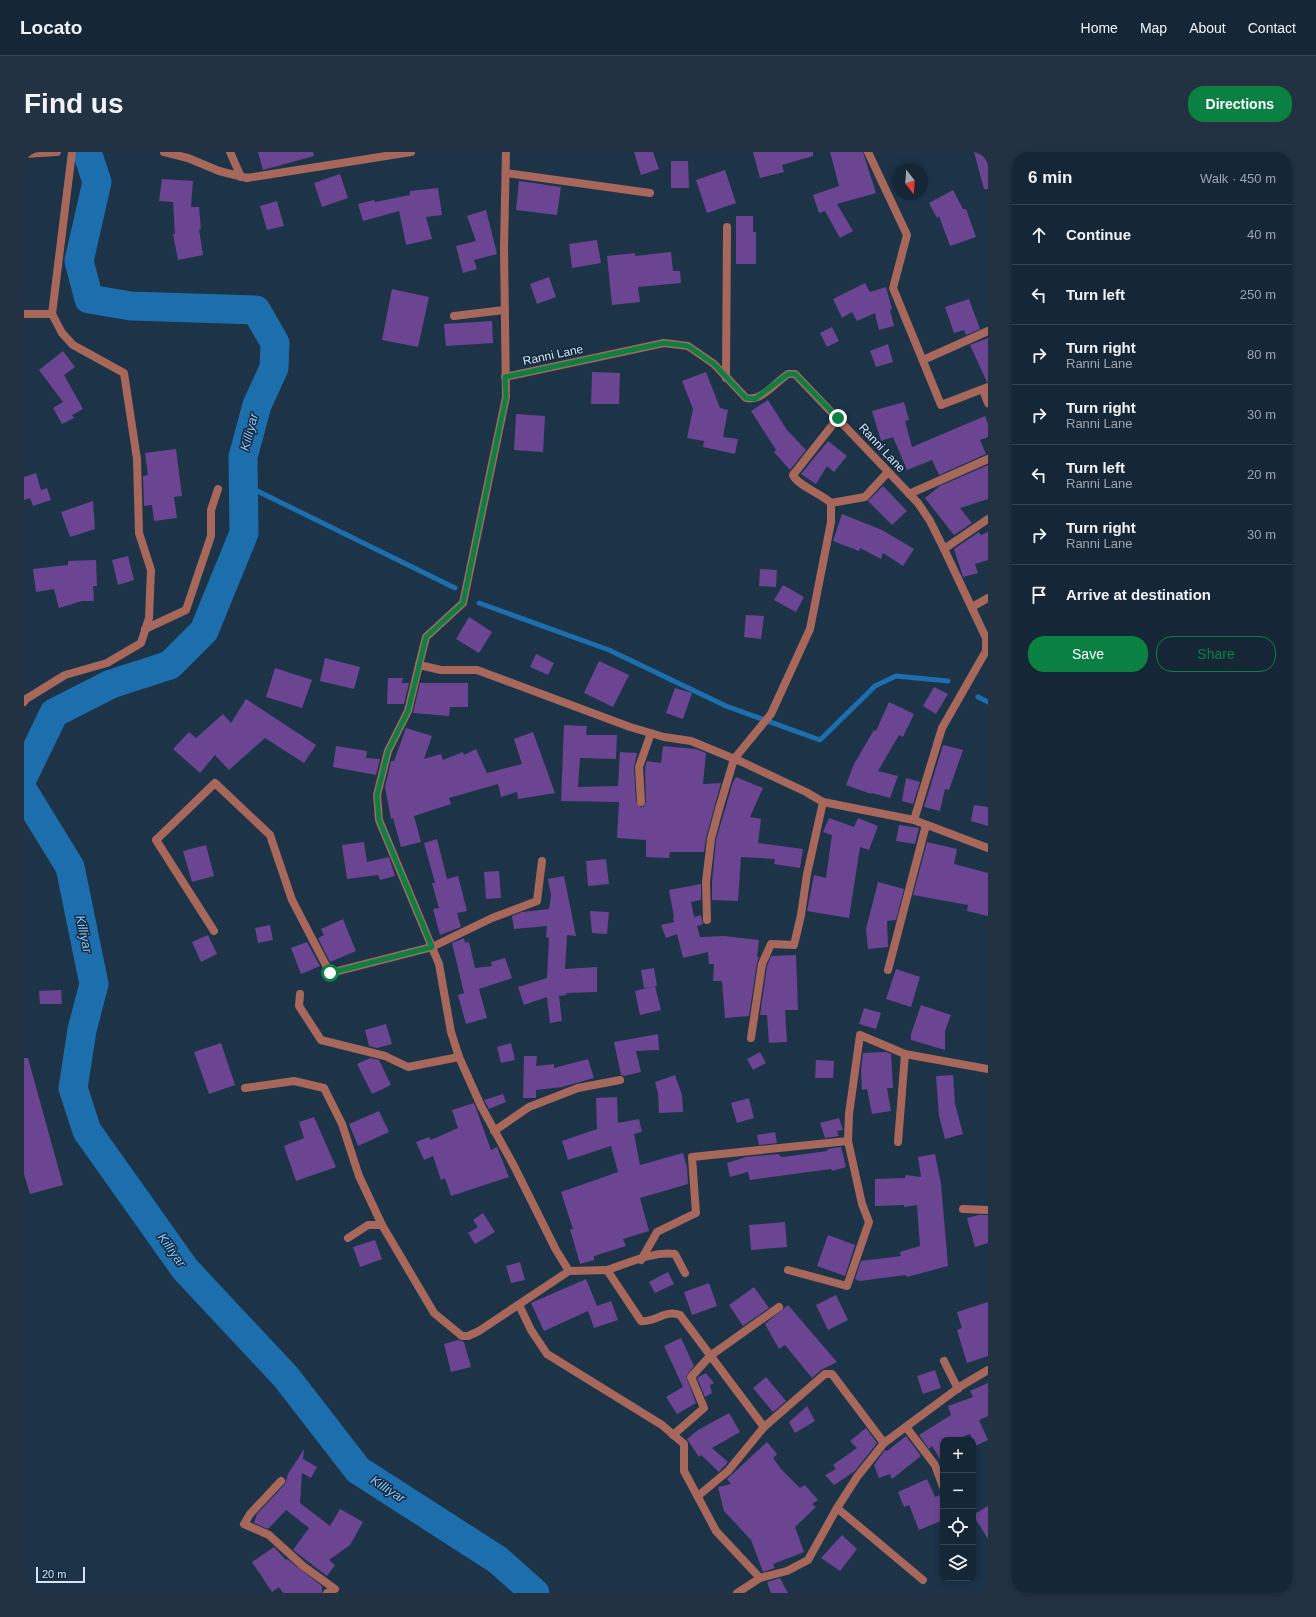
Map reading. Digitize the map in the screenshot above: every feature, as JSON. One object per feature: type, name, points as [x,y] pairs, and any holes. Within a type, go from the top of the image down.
[{"type":"street","points":[[24,154],[57,152]]},
{"type":"street","points":[[24,702],[26,699],[65,675],[107,663],[141,643],[149,618],[151,570],[139,533],[137,459],[124,373],[73,345],[62,333],[52,314],[72,152]]},
{"type":"street","points":[[164,152],[188,158],[219,171],[247,178],[411,152]]},
{"type":"street","points":[[230,152],[241,177]]},
{"type":"street","points":[[506,152],[504,247],[506,397],[463,603],[426,637],[408,711],[388,751],[377,795],[379,820],[439,964],[451,1032],[459,1057],[481,1106],[556,1250],[569,1270]]},
{"type":"street","points":[[868,152],[906,235],[892,288],[941,405],[985,389],[988,403]]},
{"type":"street","points":[[506,173],[650,194]]},
{"type":"street","points":[[726,378],[727,227]]},
{"type":"street","points":[[454,316],[504,310]]},
{"type":"street","points":[[24,314],[52,314]]},
{"type":"street","points":[[923,360],[988,330]]},
{"type":"street","name":"Ranni Lane","points":[[505,377],[664,343],[688,346],[714,364],[746,398],[755,399],[788,374],[795,374],[918,503],[930,521],[944,549],[988,644]]},
{"type":"street","points":[[707,920],[706,882],[711,839],[734,758],[771,714],[810,629],[831,522],[831,503],[824,496],[796,480],[793,475],[838,418]]},
{"type":"street","points":[[909,494],[988,459]]},
{"type":"street","points":[[831,503],[865,497],[888,472]]},
{"type":"street","points":[[145,629],[186,610],[211,536],[211,510],[218,490]]},
{"type":"street","points":[[944,549],[988,519]]},
{"type":"street","points":[[972,607],[988,598]]},
{"type":"street","points":[[914,820],[942,728],[986,652],[988,644]]},
{"type":"street","points":[[419,665],[442,670],[478,670],[582,708],[604,718],[664,737],[691,741],[734,758],[806,792],[823,802],[914,820],[988,848]]},
{"type":"street","points":[[641,802],[639,767],[651,733]]},
{"type":"street","points":[[214,931],[156,840],[215,783],[270,835],[292,900],[330,973],[432,947],[492,918],[537,901],[542,861]]},
{"type":"street","points":[[751,1038],[762,964],[771,944],[794,945],[801,916],[807,874],[823,802]]},
{"type":"street","points":[[888,970],[926,825]]},
{"type":"street","points":[[300,994],[299,1006],[321,1040],[385,1056],[408,1067],[459,1057]]},
{"type":"street","points":[[788,1270],[847,1286],[869,1222],[862,1204],[848,1141],[849,1114],[860,1035],[905,1054],[988,1069]]},
{"type":"street","points":[[898,1142],[905,1054]]},
{"type":"street","points":[[494,1131],[536,1105],[578,1088],[620,1080]]},
{"type":"street","points":[[245,1088],[294,1081],[324,1088],[342,1124],[359,1176],[382,1225],[434,1313],[459,1334],[468,1336],[480,1331],[569,1270],[607,1270],[660,1253],[675,1254],[685,1273]]},
{"type":"street","points":[[641,1260],[657,1232],[696,1213],[692,1157],[848,1141]]},
{"type":"street","points":[[963,1209],[988,1210]]},
{"type":"street","points":[[348,1238],[368,1225],[382,1225]]},
{"type":"street","points":[[607,1270],[627,1297],[641,1320],[650,1320],[668,1313],[680,1315],[764,1428]]},
{"type":"street","points":[[519,1305],[531,1330],[546,1354],[662,1425],[684,1444],[684,1470],[716,1531],[760,1578]]},
{"type":"street","points":[[673,1435],[704,1408],[690,1376],[710,1356],[779,1307]]},
{"type":"street","points":[[944,1361],[958,1389]]},
{"type":"street","points":[[737,1593],[760,1578],[793,1568],[808,1560],[837,1508],[857,1477],[884,1443],[958,1389],[988,1370]]},
{"type":"street","points":[[698,1496],[728,1471],[764,1428],[826,1374],[832,1374],[884,1443]]},
{"type":"street","points":[[906,1426],[935,1465],[940,1479]]},
{"type":"street","points":[[281,1481],[250,1514],[244,1524],[269,1535],[303,1566],[335,1589],[327,1593]]},
{"type":"street","points":[[837,1508],[923,1580]]},
{"type":"building","points":[[258,152],[313,152],[314,156],[263,170]]},
{"type":"building","points":[[634,152],[653,152],[659,169],[641,175]]},
{"type":"building","points":[[753,152],[813,152],[813,156],[782,165],[784,172],[760,178]]},
{"type":"building","points":[[830,152],[863,152],[876,193],[837,204],[853,231],[840,238],[825,211],[819,213],[813,195],[839,186]]},
{"type":"building","points":[[974,152],[988,152],[988,189],[984,189]]},
{"type":"building","points":[[671,161],[688,161],[689,188],[671,188]]},
{"type":"building","points":[[725,170],[736,203],[707,213],[696,180]]},
{"type":"building","points":[[340,174],[348,198],[322,207],[314,183]]},
{"type":"building","points":[[162,179],[193,181],[191,207],[199,207],[201,229],[199,229],[203,255],[178,260],[173,234],[175,234],[173,202],[159,201]]},
{"type":"building","points":[[519,181],[561,187],[557,215],[516,210]]},
{"type":"building","points":[[438,188],[442,215],[426,217],[432,239],[406,245],[399,211],[363,221],[358,204],[374,200],[375,202],[410,195],[410,191]]},
{"type":"building","points":[[953,190],[963,209],[966,209],[976,237],[950,246],[939,216],[937,218],[929,203]]},
{"type":"building","points":[[277,201],[284,226],[267,230],[260,206]]},
{"type":"building","points":[[486,210],[497,254],[474,260],[477,269],[463,273],[456,246],[476,241],[467,216]]},
{"type":"building","points":[[736,216],[753,216],[753,232],[756,232],[756,264],[736,264]]},
{"type":"building","points":[[597,240],[601,263],[572,268],[569,244]]},
{"type":"building","points":[[671,252],[673,271],[680,271],[681,283],[638,287],[640,302],[612,305],[607,256],[635,253],[635,256]]},
{"type":"building","points":[[549,277],[556,297],[537,304],[530,284]]},
{"type":"building","points":[[865,283],[870,292],[886,287],[892,309],[890,310],[894,326],[879,330],[875,313],[857,321],[852,312],[842,318],[833,299]]},
{"type":"building","points":[[392,289],[429,297],[418,347],[382,340]]},
{"type":"building","points":[[969,299],[980,329],[966,335],[964,330],[954,333],[945,307]]},
{"type":"building","points":[[492,321],[493,343],[446,346],[444,324]]},
{"type":"building","points":[[832,327],[839,341],[827,347],[820,333]]},
{"type":"building","points":[[988,338],[988,382],[987,382],[970,345]]},
{"type":"building","points":[[888,344],[893,362],[876,367],[870,351]]},
{"type":"building","points":[[63,351],[75,367],[64,375],[83,409],[72,415],[74,418],[62,424],[53,408],[63,402],[39,370]]},
{"type":"building","points":[[592,372],[620,373],[619,404],[591,404]]},
{"type":"building","points":[[706,372],[720,408],[728,410],[723,437],[738,439],[735,454],[703,447],[704,441],[687,438],[693,409],[682,381]]},
{"type":"building","points":[[768,400],[787,430],[806,450],[790,470],[774,452],[776,450],[751,411]]},
{"type":"building","points":[[904,402],[909,420],[905,421],[912,447],[985,416],[988,424],[988,437],[980,440],[986,454],[939,475],[932,460],[907,470],[893,437],[881,441],[872,411]]},
{"type":"building","points":[[516,414],[545,416],[543,452],[514,450]]},
{"type":"building","points":[[828,441],[847,456],[834,472],[827,466],[816,484],[801,474]]},
{"type":"building","points":[[176,449],[182,496],[174,497],[177,518],[154,521],[152,505],[144,506],[143,476],[148,475],[145,453]]},
{"type":"building","points":[[988,465],[988,499],[960,508],[972,523],[954,535],[925,498],[940,486]]},
{"type":"building","points":[[36,473],[41,490],[47,488],[51,500],[33,506],[30,498],[24,500],[24,477]]},
{"type":"building","points":[[883,486],[907,511],[892,525],[868,501]]},
{"type":"building","points":[[93,501],[95,529],[70,537],[61,512]]},
{"type":"building","points":[[842,514],[882,530],[914,549],[903,566],[883,553],[881,559],[860,548],[859,551],[833,541]]},
{"type":"building","points":[[979,532],[981,535],[988,532],[988,560],[975,564],[978,573],[963,577],[954,549]]},
{"type":"building","points":[[128,556],[134,580],[118,585],[112,560]]},
{"type":"building","points":[[96,560],[97,586],[93,586],[94,601],[82,601],[59,608],[54,589],[36,592],[33,569],[68,565],[68,561]]},
{"type":"building","points":[[760,569],[777,570],[776,587],[759,586]]},
{"type":"building","points":[[783,585],[804,597],[796,612],[774,600]]},
{"type":"building","points":[[746,615],[764,616],[761,639],[744,637]]},
{"type":"building","points":[[469,617],[492,632],[479,653],[456,639]]},
{"type":"building","points":[[536,654],[554,663],[548,675],[530,667]]},
{"type":"building","points":[[325,658],[360,667],[354,689],[320,681]]},
{"type":"building","points":[[599,661],[629,675],[613,707],[584,693]]},
{"type":"building","points":[[275,668],[312,680],[302,708],[266,697]]},
{"type":"building","points":[[388,678],[403,678],[402,683],[409,683],[404,704],[387,704]]},
{"type":"building","points":[[420,683],[468,683],[468,707],[450,707],[449,716],[413,713]]},
{"type":"building","points":[[934,687],[948,694],[936,714],[923,706]]},
{"type":"building","points":[[675,688],[692,693],[683,719],[666,713]]},
{"type":"building","points":[[246,699],[316,745],[304,763],[265,738],[229,770],[215,755],[200,773],[173,749],[189,732],[196,738],[223,714],[231,723]]},
{"type":"building","points":[[889,702],[914,714],[903,737],[899,735],[878,771],[898,776],[890,798],[871,794],[846,785],[854,764],[874,730],[876,731]]},
{"type":"building","points":[[564,725],[587,726],[586,735],[617,735],[616,759],[580,758],[578,787],[618,786],[620,752],[637,753],[634,767],[636,802],[641,807],[644,806],[646,802],[645,768],[647,761],[661,763],[663,746],[696,749],[706,753],[703,784],[721,783],[706,838],[704,852],[670,852],[669,858],[646,857],[646,840],[617,838],[619,802],[561,801]]},
{"type":"building","points":[[406,728],[432,736],[424,759],[441,754],[443,760],[463,752],[464,755],[476,749],[487,773],[522,764],[514,739],[533,732],[555,793],[518,799],[517,792],[501,797],[498,784],[449,798],[451,804],[414,816],[421,842],[401,847],[393,818],[391,819],[385,787],[391,761],[394,761]]},
{"type":"building","points":[[943,745],[963,750],[949,790],[945,789],[940,811],[924,807]]},
{"type":"building","points":[[336,746],[367,751],[366,758],[380,759],[376,775],[333,767]]},
{"type":"building","points":[[736,777],[763,788],[750,817],[761,819],[758,843],[803,849],[800,868],[774,864],[775,859],[741,857],[738,901],[712,900],[716,840],[733,782]]},
{"type":"building","points":[[906,778],[920,782],[913,804],[902,801]]},
{"type":"building","points":[[974,805],[988,807],[988,826],[971,821]]},
{"type":"building","points":[[829,818],[854,827],[858,818],[878,826],[869,850],[860,847],[849,918],[807,911],[814,875],[826,878],[832,835],[823,832]]},
{"type":"building","points":[[899,825],[919,828],[915,844],[896,841]]},
{"type":"building","points":[[437,839],[447,879],[458,876],[467,911],[457,913],[461,927],[440,935],[433,909],[439,908],[432,883],[435,883],[424,843]]},
{"type":"building","points":[[364,842],[367,862],[389,857],[395,876],[380,880],[378,875],[347,879],[342,845]]},
{"type":"building","points":[[927,842],[957,849],[954,864],[988,873],[988,916],[967,911],[968,905],[913,895]]},
{"type":"building","points":[[206,845],[214,876],[192,882],[183,851]]},
{"type":"building","points":[[606,859],[609,884],[588,886],[586,861]]},
{"type":"building","points":[[499,871],[501,898],[486,899],[484,872]]},
{"type":"building","points":[[564,876],[576,936],[567,935],[565,969],[597,967],[597,992],[566,993],[567,995],[559,996],[562,1021],[550,1023],[547,997],[524,1005],[518,987],[547,978],[549,938],[546,937],[547,926],[514,929],[512,916],[522,912],[549,909],[551,895],[548,879]]},
{"type":"building","points":[[878,882],[904,889],[896,920],[887,921],[888,947],[868,949],[866,929]]},
{"type":"building","points":[[701,884],[701,900],[691,902],[694,917],[701,915],[703,924],[697,926],[700,937],[724,936],[759,940],[757,957],[759,957],[749,1016],[725,1018],[722,981],[713,981],[714,964],[709,964],[708,952],[683,958],[677,934],[666,938],[661,925],[674,922],[669,890]]},
{"type":"building","points":[[590,911],[609,912],[607,934],[592,933]]},
{"type":"building","points":[[343,919],[356,951],[330,962],[318,938],[324,935],[321,929]]},
{"type":"building","points":[[270,925],[273,940],[258,943],[255,928]]},
{"type":"building","points":[[208,935],[217,954],[201,962],[192,942]]},
{"type":"building","points":[[464,938],[465,943],[469,942],[475,968],[492,966],[491,962],[505,958],[512,978],[479,989],[487,1018],[466,1024],[458,995],[464,993],[452,943]]},
{"type":"building","points":[[307,942],[320,966],[301,974],[291,948]]},
{"type":"building","points":[[796,955],[798,1010],[785,1010],[787,1042],[769,1043],[767,1015],[760,1015],[767,966],[771,956]]},
{"type":"building","points":[[654,968],[657,986],[644,988],[641,970]]},
{"type":"building","points":[[896,969],[920,977],[911,1007],[886,999]]},
{"type":"building","points":[[655,986],[661,1010],[640,1015],[635,991]]},
{"type":"building","points":[[61,990],[62,1004],[40,1004],[39,991]]},
{"type":"building","points":[[921,1005],[951,1015],[945,1031],[945,1050],[911,1040],[911,1034]]},
{"type":"building","points":[[864,1008],[881,1013],[876,1029],[859,1024]]},
{"type":"building","points":[[386,1024],[392,1044],[377,1048],[369,1046],[365,1030]]},
{"type":"building","points":[[658,1034],[659,1050],[636,1051],[641,1072],[624,1076],[621,1075],[614,1042]]},
{"type":"building","points":[[221,1043],[235,1085],[209,1094],[194,1052]]},
{"type":"building","points":[[511,1043],[515,1060],[501,1063],[497,1047]]},
{"type":"building","points":[[760,1052],[766,1063],[753,1070],[747,1059]]},
{"type":"building","points":[[886,1052],[891,1054],[893,1088],[887,1088],[891,1111],[872,1114],[867,1089],[862,1090],[861,1070],[863,1053]]},
{"type":"building","points":[[524,1056],[537,1056],[536,1066],[554,1064],[554,1068],[588,1059],[594,1078],[562,1087],[536,1090],[536,1098],[523,1098]]},
{"type":"building","points":[[24,1058],[28,1058],[63,1185],[30,1194],[24,1174]]},
{"type":"building","points":[[370,1058],[379,1060],[391,1085],[372,1094],[357,1064]]},
{"type":"building","points":[[816,1060],[834,1061],[833,1078],[815,1078]]},
{"type":"building","points":[[675,1075],[682,1095],[683,1112],[659,1113],[658,1093],[655,1082]]},
{"type":"building","points":[[953,1075],[955,1104],[963,1134],[945,1139],[939,1116],[936,1076]]},
{"type":"building","points":[[503,1094],[506,1102],[489,1109],[484,1100]]},
{"type":"building","points":[[617,1097],[618,1123],[639,1119],[642,1132],[634,1134],[640,1165],[683,1153],[687,1168],[688,1184],[640,1198],[649,1231],[623,1239],[626,1246],[594,1256],[594,1260],[580,1264],[570,1229],[573,1229],[561,1192],[618,1172],[611,1146],[568,1160],[562,1141],[597,1129],[596,1098]]},
{"type":"building","points":[[749,1098],[754,1118],[737,1123],[731,1103]]},
{"type":"building","points":[[474,1103],[491,1150],[497,1147],[509,1177],[451,1196],[445,1178],[441,1180],[433,1156],[424,1160],[416,1142],[429,1137],[431,1140],[458,1128],[452,1110]]},
{"type":"building","points":[[379,1111],[389,1132],[358,1146],[349,1124]]},
{"type":"building","points":[[314,1117],[336,1167],[296,1181],[284,1146],[304,1138],[299,1122]]},
{"type":"building","points":[[839,1118],[843,1130],[837,1131],[839,1136],[825,1138],[820,1123]]},
{"type":"building","points":[[775,1132],[777,1143],[759,1145],[757,1135]]},
{"type":"building","points":[[841,1147],[846,1167],[832,1171],[831,1169],[750,1180],[748,1172],[730,1177],[727,1163],[746,1157],[779,1154],[783,1157],[827,1151],[828,1149]]},
{"type":"building","points":[[935,1154],[941,1184],[948,1266],[907,1277],[906,1275],[860,1281],[855,1279],[861,1261],[901,1256],[900,1252],[920,1246],[917,1205],[904,1207],[904,1205],[875,1206],[875,1179],[905,1178],[906,1175],[921,1177],[918,1157]]},
{"type":"building","points":[[483,1213],[495,1232],[475,1244],[468,1233],[478,1227],[473,1220]]},
{"type":"building","points":[[979,1215],[988,1215],[988,1243],[975,1247],[967,1218]]},
{"type":"building","points":[[785,1222],[787,1247],[751,1250],[749,1225]]},
{"type":"building","points":[[828,1235],[855,1245],[845,1276],[817,1266]]},
{"type":"building","points":[[375,1240],[382,1259],[360,1267],[353,1247]]},
{"type":"building","points":[[520,1262],[525,1280],[511,1283],[506,1266]]},
{"type":"building","points":[[668,1272],[674,1284],[655,1293],[649,1282]]},
{"type":"building","points":[[586,1279],[597,1306],[611,1301],[618,1320],[594,1328],[588,1311],[544,1331],[531,1303]]},
{"type":"building","points":[[709,1283],[717,1306],[692,1315],[684,1292]]},
{"type":"building","points":[[754,1287],[769,1308],[743,1326],[729,1305]]},
{"type":"building","points":[[836,1295],[848,1320],[828,1330],[816,1305]]},
{"type":"building","points":[[988,1302],[988,1356],[967,1363],[957,1330],[962,1328],[957,1312]]},
{"type":"building","points":[[788,1305],[837,1362],[821,1370],[812,1378],[785,1345],[779,1349],[765,1324]]},
{"type":"building","points":[[681,1338],[694,1366],[686,1376],[696,1403],[677,1414],[666,1397],[683,1387],[664,1346]]},
{"type":"building","points":[[458,1340],[464,1342],[471,1367],[451,1372],[444,1344]]},
{"type":"building","points":[[935,1370],[941,1388],[923,1394],[917,1376]]},
{"type":"building","points":[[706,1373],[714,1383],[710,1385],[712,1393],[705,1397],[697,1378]]},
{"type":"building","points":[[766,1377],[786,1401],[773,1412],[753,1388]]},
{"type":"building","points":[[988,1383],[988,1416],[979,1420],[988,1440],[976,1446],[976,1437],[971,1437],[970,1434],[962,1437],[940,1437],[940,1459],[932,1446],[929,1449],[919,1435],[951,1415],[948,1406],[973,1397],[970,1391]]},
{"type":"building","points":[[807,1406],[815,1421],[795,1433],[789,1422]]},
{"type":"building","points":[[729,1413],[740,1432],[712,1448],[728,1462],[719,1472],[701,1455],[699,1457],[687,1439],[698,1430]]},
{"type":"building","points":[[866,1428],[877,1443],[855,1471],[834,1485],[825,1475],[836,1469],[833,1465],[857,1448],[850,1441]]},
{"type":"building","points":[[906,1436],[921,1456],[892,1479],[890,1474],[879,1478],[874,1465],[885,1450],[887,1451]]},
{"type":"building","points":[[767,1442],[777,1454],[773,1458],[781,1469],[800,1488],[805,1485],[818,1500],[812,1504],[816,1507],[795,1527],[804,1552],[773,1564],[775,1568],[763,1572],[751,1540],[724,1511],[718,1487],[731,1484],[727,1479]]},
{"type":"building","points":[[304,1449],[303,1459],[317,1467],[311,1478],[302,1473],[300,1503],[330,1526],[340,1509],[363,1522],[350,1545],[329,1560],[335,1565],[327,1576],[293,1550],[309,1528],[286,1510],[268,1529],[254,1523],[257,1514],[285,1484],[288,1474]]},
{"type":"building","points":[[927,1479],[935,1497],[939,1495],[940,1498],[940,1521],[919,1530],[909,1505],[904,1507],[898,1492]]},
{"type":"building","points":[[988,1506],[988,1539],[976,1520],[976,1513]]},
{"type":"building","points":[[842,1535],[857,1549],[840,1571],[821,1558]]},
{"type":"building","points":[[274,1547],[286,1560],[287,1559],[322,1586],[322,1593],[283,1593],[279,1587],[272,1592],[252,1562]]},
{"type":"building","points":[[780,1578],[788,1593],[771,1593],[767,1582]]},
{"type":"waterway","name":"Killiyar","points":[[24,775],[54,713],[111,684],[170,665],[204,631],[244,533],[243,457],[257,405],[274,368],[275,343],[256,310],[131,306],[89,299],[79,261],[97,182],[87,152]]},
{"type":"waterway","points":[[243,484],[455,588]]},
{"type":"waterway","points":[[479,603],[609,650],[726,706],[820,740],[875,686],[896,676],[948,681]]},
{"type":"waterway","points":[[978,697],[988,702]]},
{"type":"waterway","name":"Killiyar","points":[[24,792],[70,867],[94,984],[82,1030],[73,1088],[87,1131],[185,1269],[286,1377],[358,1470],[498,1560],[535,1593]]},
{"type":"route","points":[[330,973],[432,947],[379,820],[377,795],[388,751],[408,711],[426,637],[463,603],[506,397],[505,377],[664,343],[688,346],[714,364],[746,398],[750,399],[755,399],[760,396],[788,374],[795,374],[838,418]]}]
